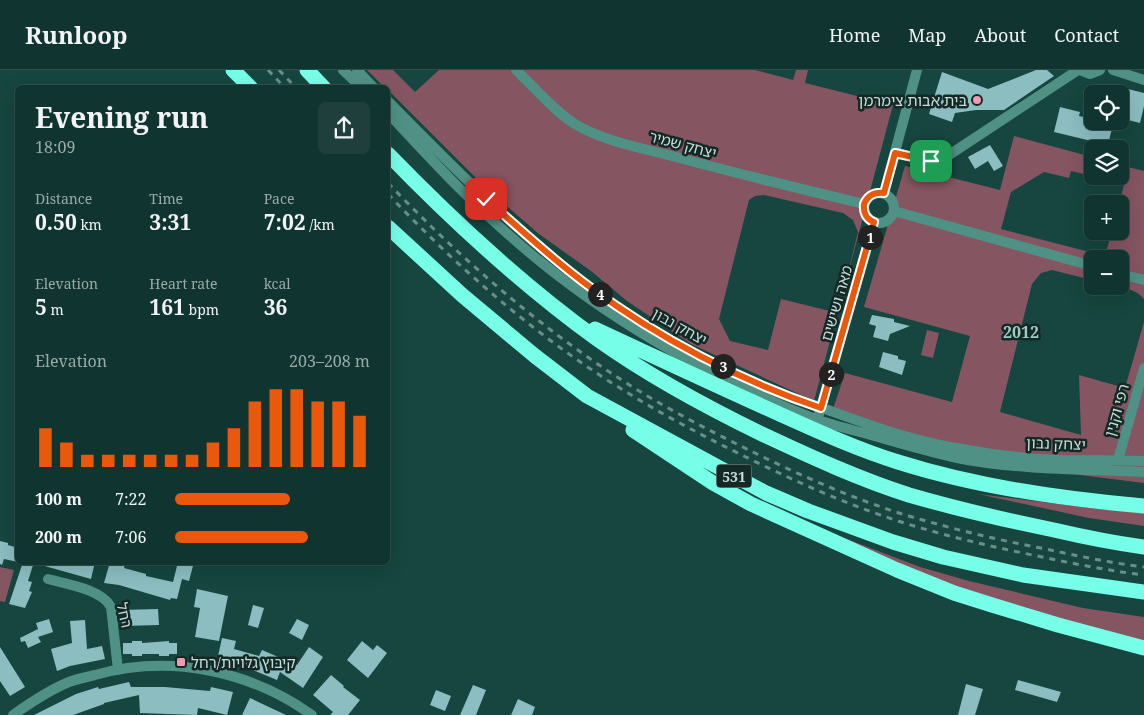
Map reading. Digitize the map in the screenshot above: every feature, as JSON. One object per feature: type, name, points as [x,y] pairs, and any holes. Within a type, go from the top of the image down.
[{"type":"highway","points":[[234,70],[248,85]]},
{"type":"highway","points":[[307,70],[321,85]]},
{"type":"highway","points":[[390,156],[492,256],[564,314],[642,369],[730,418],[824,463],[907,494],[954,508],[1030,526],[1144,547]]},
{"type":"highway","name":"531","points":[[390,229],[462,295],[535,356],[587,396],[766,492],[808,511],[893,542],[943,557],[1023,575],[1144,592]]},
{"type":"highway","points":[[564,314],[825,434],[898,462],[1032,494],[1144,506]]},
{"type":"highway","points":[[587,396],[644,439],[713,483],[751,504],[847,548],[954,593],[1058,625],[1144,648]]},
{"type":"street","points":[[343,70],[359,85]]},
{"type":"street","points":[[357,70],[371,85]]},
{"type":"street","name":"יצחק שמיר","points":[[516,70],[554,107],[574,123],[594,134],[730,172],[864,204]]},
{"type":"street","points":[[884,193],[917,70]]},
{"type":"street","points":[[943,159],[1079,70],[1090,74],[1100,70]]},
{"type":"street","points":[[1113,70],[1144,80]]},
{"type":"street","name":"יצחק נבון","points":[[390,103],[486,199],[551,257],[636,319],[718,364],[788,396],[885,431],[916,440],[960,449],[1060,460],[1144,461]]},
{"type":"street","name":"יצחק נבון","points":[[390,115],[516,242],[566,282],[628,324],[708,370],[762,397],[817,420],[927,451],[964,459],[1060,470],[1144,472]]},
{"type":"street","points":[[895,153],[931,161]]},
{"type":"street","points":[[877,192],[884,193],[894,202],[894,212],[888,221],[874,222],[864,214],[864,204],[871,195],[877,192]]},
{"type":"street","points":[[894,212],[1084,264]]},
{"type":"street","name":"מאה ושישים","points":[[817,420],[874,222]]},
{"type":"street","points":[[1129,276],[1144,280]]},
{"type":"street","name":"רפי וקנין","points":[[1118,460],[1144,368]]},
{"type":"street","name":"רחל","points":[[48,579],[99,594],[108,602],[111,607],[118,670]]},
{"type":"street","points":[[13,715],[28,704],[69,682],[143,665],[184,666],[228,674],[267,689],[312,715]]},
{"type":"shaded area","points":[[367,70],[393,70],[415,92],[439,70],[755,70],[793,80],[796,70],[808,70],[805,83],[893,105],[844,287],[858,232],[853,220],[843,213],[764,195],[755,196],[749,200],[719,319],[730,341],[768,350],[781,299],[838,313],[814,401],[691,344],[627,301],[591,271],[539,234],[489,191],[390,92],[390,85],[382,85]]},
{"type":"shaded area","points":[[1014,136],[1084,155],[1084,174],[1071,171],[1069,178],[1044,172],[1011,192],[1001,229],[1084,251],[1084,278],[1052,270],[1041,273],[1032,284],[1000,412],[1081,435],[1079,375],[1125,388],[1144,322],[1144,483],[985,463],[833,409],[845,373],[952,402],[970,336],[864,307],[905,166],[1000,190]]},
{"type":"shaded area","points":[[1129,167],[1144,171],[1144,299],[1129,289],[1129,250],[1107,250],[1109,240],[1129,240],[1129,195],[1121,195],[1124,185],[1129,185]]},
{"type":"shaded area","points":[[927,330],[939,333],[933,358],[921,355]]},
{"type":"shaded area","points":[[978,494],[1098,509],[1144,512],[1144,526],[1089,518]]},
{"type":"shaded area","points":[[818,528],[920,567],[969,581],[1083,608],[1144,617],[1144,642],[1001,602],[954,586]]},
{"type":"shaded area","points":[[0,567],[14,570],[5,602],[0,601]]},
{"type":"building","name":"בית אבות צימרמן","points":[[1036,70],[1047,70],[1054,76],[1004,110],[976,110],[955,113],[952,122],[929,114],[942,72],[988,89]]},
{"type":"building","points":[[1129,89],[1144,93],[1144,106],[1140,123],[1129,120]]},
{"type":"building","points":[[1060,107],[1080,112],[1079,116],[1084,117],[1084,130],[1112,130],[1109,140],[1087,140],[1054,132]]},
{"type":"building","points":[[990,145],[1003,166],[994,171],[988,161],[975,169],[968,157]]},
{"type":"building","points":[[872,315],[894,319],[894,322],[910,326],[890,334],[888,341],[873,337],[876,326],[869,324]]},
{"type":"building","points":[[883,352],[898,356],[898,359],[906,361],[902,375],[879,367]]},
{"type":"building","points":[[0,541],[15,547],[15,561],[4,559],[2,565],[0,564]]},
{"type":"building","points":[[22,565],[33,565],[28,581],[32,582],[29,591],[32,592],[25,608],[9,604]]},
{"type":"building","points":[[41,565],[94,565],[91,579]]},
{"type":"building","points":[[109,565],[125,565],[124,568],[146,574],[146,576],[173,582],[177,565],[193,565],[189,581],[182,579],[177,599],[171,598],[170,600],[119,585],[104,583]]},
{"type":"building","points":[[197,589],[228,596],[219,641],[195,637],[200,608],[194,607]]},
{"type":"building","points":[[253,605],[264,608],[258,628],[248,625]]},
{"type":"building","points":[[158,609],[159,625],[122,626],[121,610]]},
{"type":"building","points":[[49,619],[53,632],[38,637],[41,642],[28,648],[25,641],[21,642],[20,638],[38,629],[36,623]]},
{"type":"building","points":[[297,619],[309,625],[302,640],[289,633]]},
{"type":"building","points":[[85,620],[87,649],[102,646],[105,659],[70,666],[57,671],[51,649],[72,643],[70,621]]},
{"type":"building","points":[[222,638],[236,641],[234,649],[259,656],[262,650],[297,665],[309,647],[323,657],[303,688],[280,672],[277,680],[248,668],[217,661]]},
{"type":"building","points":[[132,641],[142,641],[142,643],[169,641],[169,643],[177,643],[177,654],[169,654],[169,656],[142,654],[142,656],[132,656],[132,654],[123,654],[123,643],[132,643]]},
{"type":"building","points":[[362,641],[373,650],[377,645],[387,653],[368,678],[347,660]]},
{"type":"building","points":[[0,647],[25,687],[10,696],[0,681]]},
{"type":"building","points":[[331,675],[360,700],[348,715],[330,715],[333,712],[313,695]]},
{"type":"building","points":[[1018,680],[1061,692],[1057,702],[1015,690]]},
{"type":"building","points":[[129,682],[131,687],[165,687],[210,691],[211,687],[233,692],[227,715],[198,708],[197,715],[140,713],[139,695],[104,703],[73,715],[34,715],[76,694],[98,687],[99,689]]},
{"type":"building","points":[[966,684],[983,689],[975,715],[958,715]]},
{"type":"building","points":[[473,685],[486,690],[476,715],[460,715]]},
{"type":"building","points":[[436,690],[451,696],[445,711],[430,705]]},
{"type":"building","points":[[250,698],[286,715],[242,715]]},
{"type":"building","points":[[518,699],[535,707],[532,715],[511,715]]},
{"type":"railway","points":[[268,70],[282,85]]},
{"type":"railway","points":[[279,70],[293,85]]},
{"type":"railway","points":[[390,185],[473,266],[565,341],[631,386],[725,438],[828,487],[902,514],[1009,542],[1144,567]]},
{"type":"railway","points":[[390,196],[472,276],[563,350],[643,402],[722,445],[825,494],[880,515],[969,541],[1093,567],[1144,575]]},
{"type":"place","name":"בית אבות צימרמן","points":[[977,100]]},
{"type":"place","name":"קיבוץ גלויות/רחל","points":[[181,662]]},
{"type":"district","name":"2012","points":[[1021,332]]},
{"type":"route","points":[[486,199],[551,257],[636,319],[718,364],[788,396],[821,408],[874,222],[864,214],[864,204],[871,195],[877,192],[884,193],[895,153],[931,161]]}]
